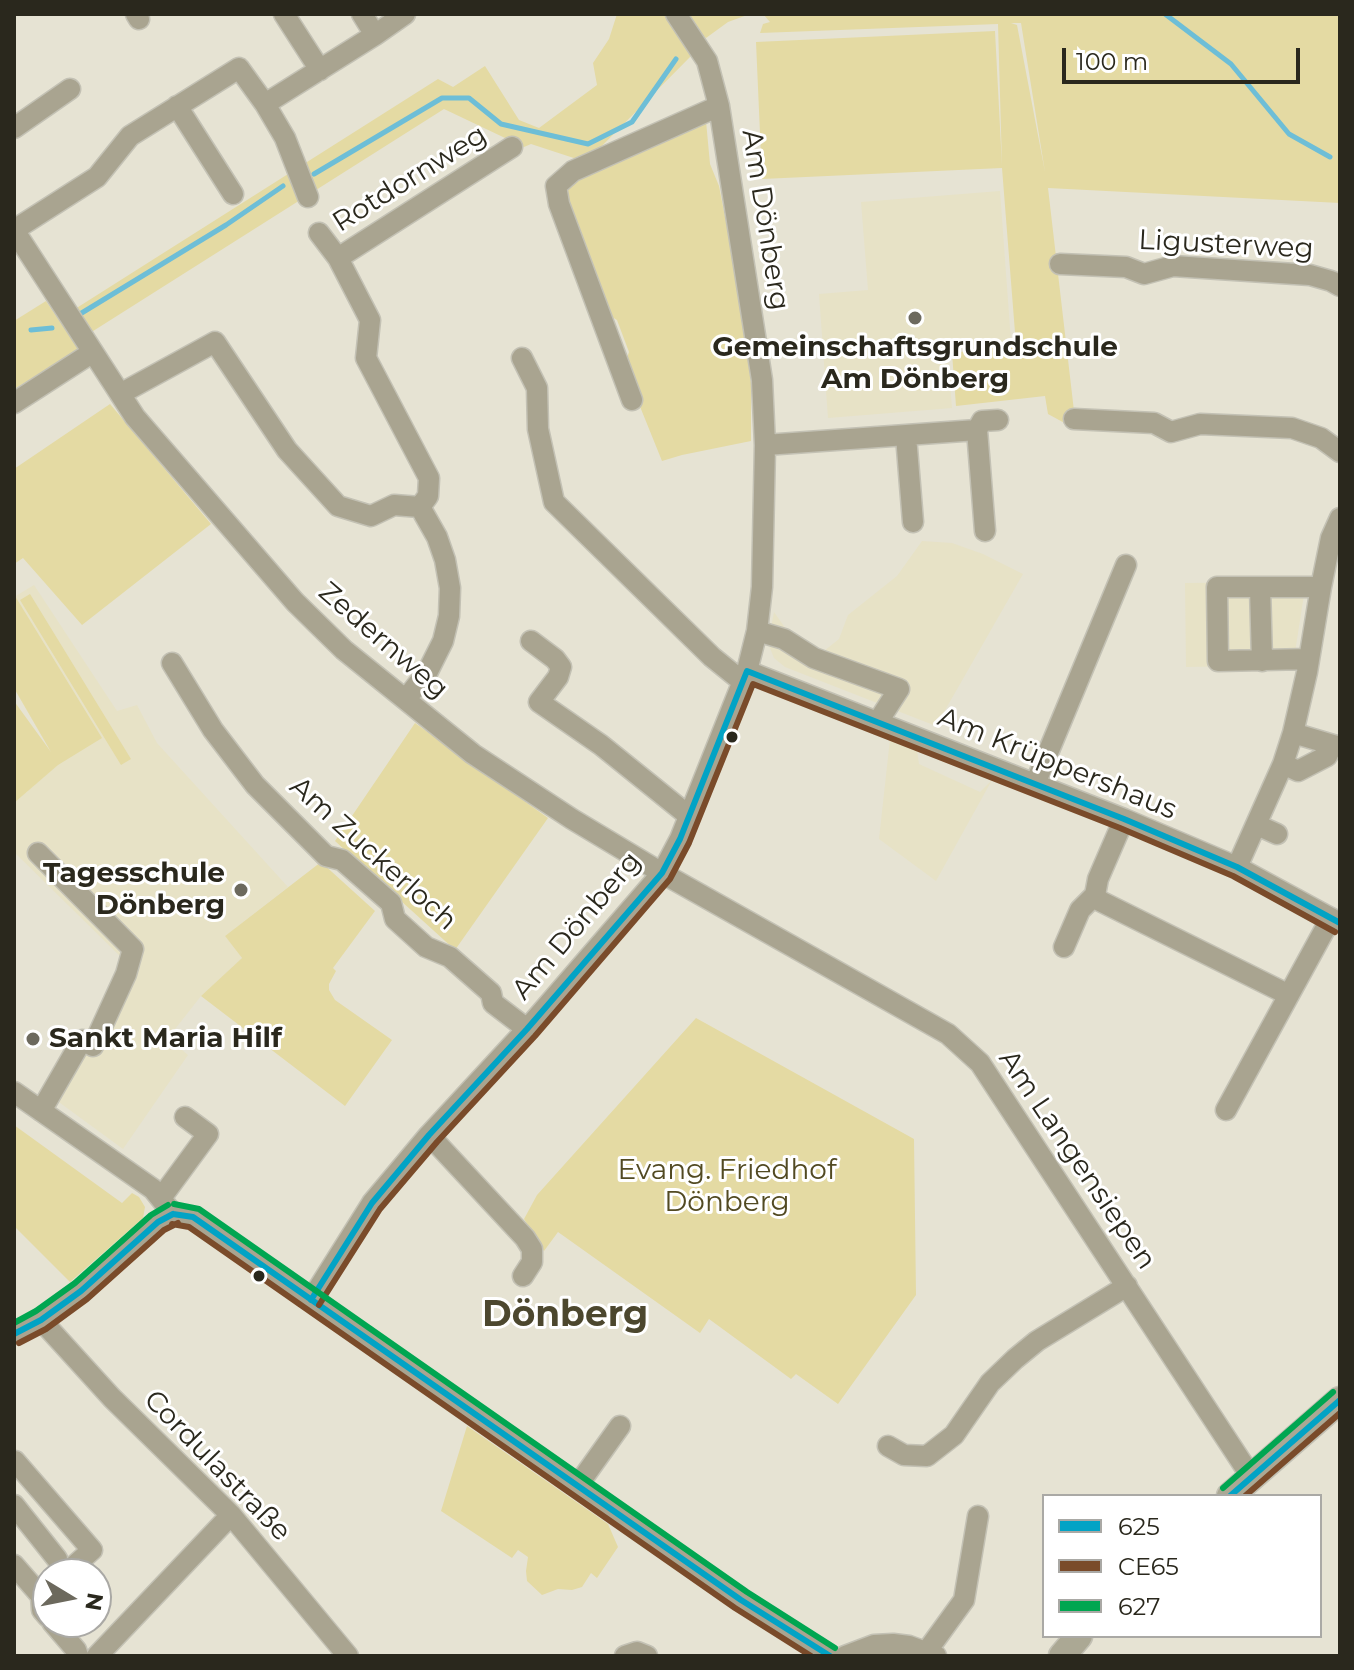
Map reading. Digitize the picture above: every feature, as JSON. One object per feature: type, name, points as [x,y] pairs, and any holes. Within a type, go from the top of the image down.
[{"type":"main road","points":[[1232,1494],[1340,1400]]},
{"type":"main road","points":[[1062,1656],[1077,1638]]},
{"type":"street","points":[[284,14],[320,70]]},
{"type":"street","points":[[362,14],[375,35]]},
{"type":"street","points":[[265,104],[405,14]]},
{"type":"street","name":"Am Dönberg","points":[[311,1300],[372,1203],[662,873],[689,816],[745,677],[757,631],[762,587],[765,445],[758,352],[719,106],[707,61],[676,14]]},
{"type":"street","points":[[14,230],[97,177],[130,136],[239,68],[285,138],[308,197]]},
{"type":"street","points":[[14,128],[70,89]]},
{"type":"street","points":[[177,106],[233,194]]},
{"type":"street","points":[[632,400],[559,204],[556,186],[573,171],[719,106]]},
{"type":"street","name":"Rotdornweg","points":[[338,258],[512,147]]},
{"type":"street","name":"Zedernweg","points":[[14,230],[135,417],[295,602],[344,650],[473,754],[662,873]]},
{"type":"street","name":"Rotdornweg","points":[[319,233],[338,258],[370,320],[366,358],[429,478],[428,496],[420,507]]},
{"type":"street","name":"Ligusterweg","points":[[1060,264],[1126,267],[1144,274],[1173,266],[1310,275],[1340,286]]},
{"type":"street","points":[[120,394],[215,342],[287,450],[338,506],[371,516],[394,505],[420,507],[437,537],[445,560],[450,588],[449,616],[443,641],[428,671],[406,699]]},
{"type":"street","points":[[14,403],[93,352]]},
{"type":"street","points":[[522,358],[537,388],[538,429],[554,502],[712,657],[745,677]]},
{"type":"street","points":[[1074,419],[1154,423],[1171,432],[1200,424],[1292,428],[1310,432],[1340,452]]},
{"type":"street","points":[[985,531],[977,430],[982,421],[998,420]]},
{"type":"street","points":[[765,445],[977,430]]},
{"type":"street","points":[[906,436],[913,522]]},
{"type":"street","points":[[1237,867],[1283,764],[1293,733],[1321,587],[1333,564],[1331,538],[1340,518]]},
{"type":"street","points":[[1035,784],[1126,565]]},
{"type":"street","points":[[1309,659],[1218,661],[1217,587],[1321,587]]},
{"type":"street","points":[[1260,587],[1262,661]]},
{"type":"street","points":[[757,631],[784,639],[814,658],[899,689],[877,723]]},
{"type":"street","points":[[531,641],[561,667],[558,677],[539,702],[601,745],[689,816]]},
{"type":"street","name":"Am Zuckerloch","points":[[172,663],[213,730],[255,785],[326,856],[342,860],[391,903],[395,919],[426,947],[450,957],[491,993],[493,1003],[527,1029]]},
{"type":"street","name":"Am Krüppershaus","points":[[745,677],[877,723],[1124,819],[1237,867],[1336,920]]},
{"type":"street","points":[[1283,764],[1298,771],[1327,756],[1336,746],[1293,733]]},
{"type":"street","points":[[1064,947],[1080,910],[1095,895],[1098,879],[1124,819]]},
{"type":"street","points":[[1257,825],[1277,834]]},
{"type":"street","points":[[38,853],[133,949],[126,974],[93,1046],[82,1040],[41,1111]]},
{"type":"street","name":"Am Langensiepen","points":[[662,873],[948,1034],[980,1063],[1252,1478]]},
{"type":"street","points":[[1095,895],[1120,912],[1289,995]]},
{"type":"street","points":[[1226,1110],[1289,995],[1336,920]]},
{"type":"street","points":[[14,1092],[153,1189],[167,1206],[193,1217],[741,1600],[825,1655]]},
{"type":"street","points":[[14,1334],[41,1320],[81,1291],[158,1222],[208,1134],[185,1117]]},
{"type":"street","points":[[429,1135],[525,1238],[532,1249],[532,1262],[523,1276]]},
{"type":"street","points":[[888,1446],[904,1455],[927,1456],[954,1435],[990,1383],[1015,1359],[1037,1341],[1127,1286]]},
{"type":"street","name":"Cordulastraße","points":[[41,1320],[112,1398],[231,1515],[348,1656]]},
{"type":"street","points":[[578,1485],[620,1426]]},
{"type":"street","points":[[15,1461],[92,1550],[76,1558]]},
{"type":"street","points":[[14,1505],[22,1529],[53,1558]]},
{"type":"street","points":[[97,1656],[231,1515]]},
{"type":"street","points":[[845,1656],[874,1645],[893,1644],[932,1654],[964,1600],[978,1516]]},
{"type":"street","points":[[14,1565],[32,1581]]},
{"type":"street","points":[[66,1638],[78,1656]]},
{"type":"street","points":[[625,1656],[637,1652],[647,1656]]},
{"type":"shaded area","name":"Gemeinschaftsgrundschule Am Dönberg","points":[[1000,191],[1011,342],[947,347],[952,408],[828,418],[819,294],[868,290],[861,202]]},
{"type":"shaded area","points":[[922,541],[952,543],[1023,574],[936,726],[785,667],[774,658],[768,643],[774,612],[795,642],[824,651],[839,639],[848,615],[897,576]]},
{"type":"shaded area","points":[[1306,582],[1293,665],[1186,667],[1185,583]]},
{"type":"shaded area","points":[[34,585],[117,711],[137,705],[157,743],[288,887],[225,936],[242,958],[201,996],[168,1038],[188,1055],[123,1149],[52,1097],[126,962],[14,852],[14,803],[58,764],[14,688],[14,597]]},
{"type":"shaded area","points":[[890,739],[917,750],[919,764],[980,792],[992,780],[936,881],[879,839]]},
{"type":"green space","points":[[617,14],[673,14],[693,54],[586,162],[531,144],[524,147],[444,109],[90,333],[75,309],[438,79],[453,87],[485,66],[519,120],[539,128],[597,85],[593,63],[609,39]]},
{"type":"green space","points":[[685,14],[750,14],[728,22],[706,38],[695,30]]},
{"type":"green space","points":[[763,14],[1340,14],[1340,203],[1048,188],[1074,411],[1070,426],[1048,414],[1045,396],[956,406],[952,353],[1016,345],[1002,168],[762,179],[756,42],[995,31],[1002,166],[998,24],[760,33],[763,24],[770,22]],"holes":[[[1011,23],[1021,23],[1045,172],[1017,25]]]},
{"type":"green space","points":[[706,121],[710,164],[719,186],[737,279],[751,383],[751,441],[662,461],[624,367],[629,352],[617,320],[607,314],[564,195],[571,183],[582,174]]},
{"type":"green space","points":[[46,301],[79,350],[14,389],[14,321]]},
{"type":"green space","points":[[110,404],[211,524],[82,625],[23,558],[14,564],[14,469]]},
{"type":"green space","points":[[30,594],[131,759],[121,765],[20,600]]},
{"type":"green space","points":[[15,596],[102,738],[58,765],[14,803],[14,701],[51,752],[14,688]]},
{"type":"green space","points":[[415,723],[548,818],[455,950],[335,841]]},
{"type":"green space","points":[[321,862],[375,911],[333,968],[336,971],[329,990],[335,1000],[392,1040],[345,1106],[201,996],[242,958],[225,936]]},
{"type":"green space","name":"Evang. Friedhof Dönberg","points":[[696,1018],[914,1139],[916,1295],[838,1404],[796,1374],[791,1379],[709,1319],[700,1333],[558,1232],[544,1251],[524,1219],[537,1195]]},
{"type":"green space","points":[[14,1125],[122,1203],[132,1193],[139,1197],[145,1207],[143,1218],[70,1282],[14,1226]]},
{"type":"green space","points":[[467,1426],[608,1524],[618,1547],[597,1578],[591,1573],[582,1587],[558,1589],[542,1595],[527,1581],[528,1557],[518,1550],[512,1558],[441,1511]]},
{"type":"waterway","points":[[1165,14],[1231,64],[1289,134],[1330,157]]},
{"type":"waterway","points":[[314,174],[442,98],[469,98],[501,124],[588,144],[632,122],[676,59]]},
{"type":"waterway","points":[[80,314],[226,225],[283,186]]},
{"type":"waterway","points":[[31,330],[52,328]]},
{"type":"transit line","name":"625","points":[[747,671],[1124,819],[1237,867],[1340,923]]},
{"type":"transit line","name":"625","points":[[311,1300],[372,1203],[662,873],[680,839],[747,671]]},
{"type":"transit line","name":"CE65","points":[[319,1305],[380,1209],[670,879],[689,843],[753,684],[1120,828],[1233,876],[1335,932]]},
{"type":"transit line","name":"627","points":[[174,1204],[199,1209],[747,1592],[835,1648]]},
{"type":"transit line","name":"627","points":[[14,1323],[75,1283],[151,1215],[168,1205]]},
{"type":"transit line","name":"625","points":[[173,1214],[193,1217],[741,1600],[830,1656]]},
{"type":"transit line","name":"625","points":[[14,1334],[41,1320],[81,1291],[158,1222],[173,1214]]},
{"type":"transit line","name":"CE65","points":[[19,1343],[46,1329],[87,1299],[164,1230],[178,1223]]},
{"type":"transit line","name":"CE65","points":[[172,1224],[189,1227],[735,1608],[811,1656]]},
{"type":"transit line","name":"627","points":[[1223,1488],[1333,1392]]},
{"type":"transit line","name":"625","points":[[1232,1494],[1340,1400]]},
{"type":"transit line","name":"CE65","points":[[1247,1494],[1340,1413]]},
{"type":"place","name":"Gemeinschaftsgrundschule Am Dönberg","points":[[915,318]]},
{"type":"place","name":"Tagesschule Dönberg","points":[[241,890]]},
{"type":"place","name":"Sankt Maria Hilf","points":[[33,1039]]},
{"type":"district","name":"Dönberg","points":[[565,1315]]}]
